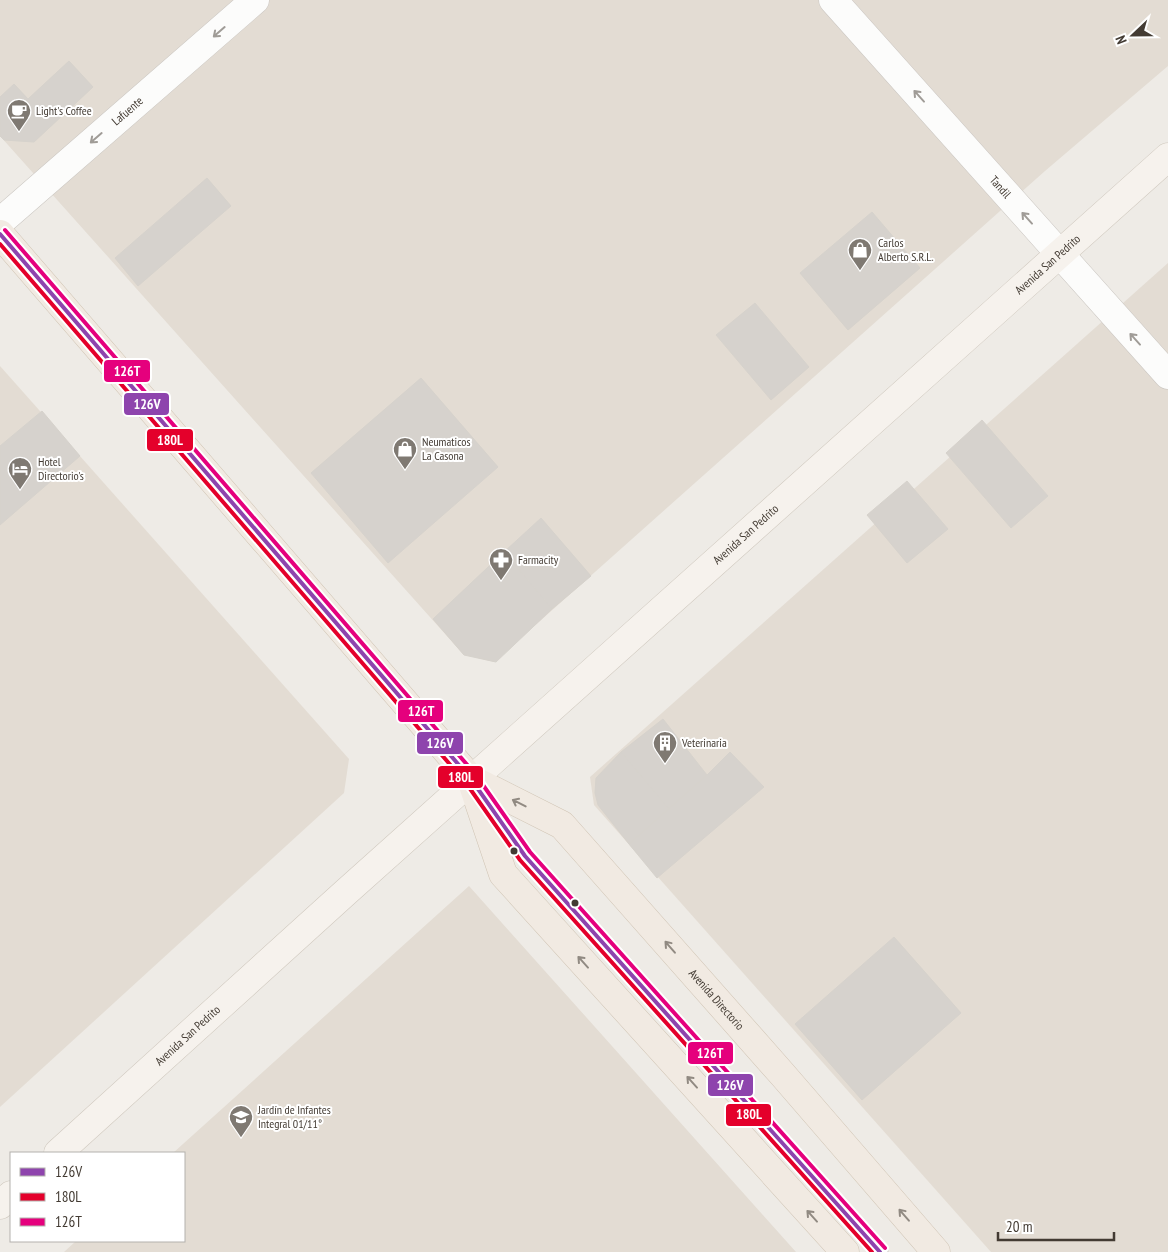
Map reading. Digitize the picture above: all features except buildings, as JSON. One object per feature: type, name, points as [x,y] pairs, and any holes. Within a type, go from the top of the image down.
[{"type":"main road","name":"Avenida San Pedrito","points":[[59,1152],[471,779],[1168,157]]},
{"type":"main road","name":"Avenida Directorio","points":[[0,234],[471,779],[503,874],[845,1252]]},
{"type":"main road","name":"Avenida Directorio","points":[[471,779],[562,825],[936,1252]]},
{"type":"main road","points":[[0,1206],[10,1196]]},
{"type":"street","name":"Lafuente","points":[[0,222],[256,0]]},
{"type":"street","name":"Tandil","points":[[833,0],[1168,375]]},
{"type":"lane","points":[[471,779],[525,856],[880,1252]]},
{"type":"shaded area","points":[[0,0],[1168,0],[1168,66],[1045,171],[494,662],[463,654],[0,136]]},
{"type":"shaded area","points":[[1168,263],[1168,1252],[991,1252],[594,805],[590,777]]},
{"type":"shaded area","points":[[0,366],[349,759],[344,793],[0,1107]]},
{"type":"shaded area","points":[[469,886],[796,1252],[64,1252],[75,1242],[185,1242],[185,1152],[174,1152]]},
{"type":"transit line","name":"126T","points":[[5,230],[476,775],[530,852],[885,1248]]},
{"type":"transit line","name":"126V","points":[[0,234],[471,779],[525,856],[880,1252]]},
{"type":"transit line","name":"180L","points":[[0,244],[466,783],[520,860],[872,1252]]},
{"type":"place","name":"Light's Coffee","points":[[19,132]]},
{"type":"place","name":"Carlos Alberto S.R.L.","points":[[860,271]]},
{"type":"place","name":"Neumaticos La Casona","points":[[405,470]]},
{"type":"place","name":"Hotel Directorio's","points":[[20,490]]},
{"type":"place","name":"Farmacity","points":[[501,581]]},
{"type":"place","name":"Veterinaria","points":[[665,764]]},
{"type":"place","name":"Jardín de Infantes Integral 01/11°","points":[[241,1138]]}]
